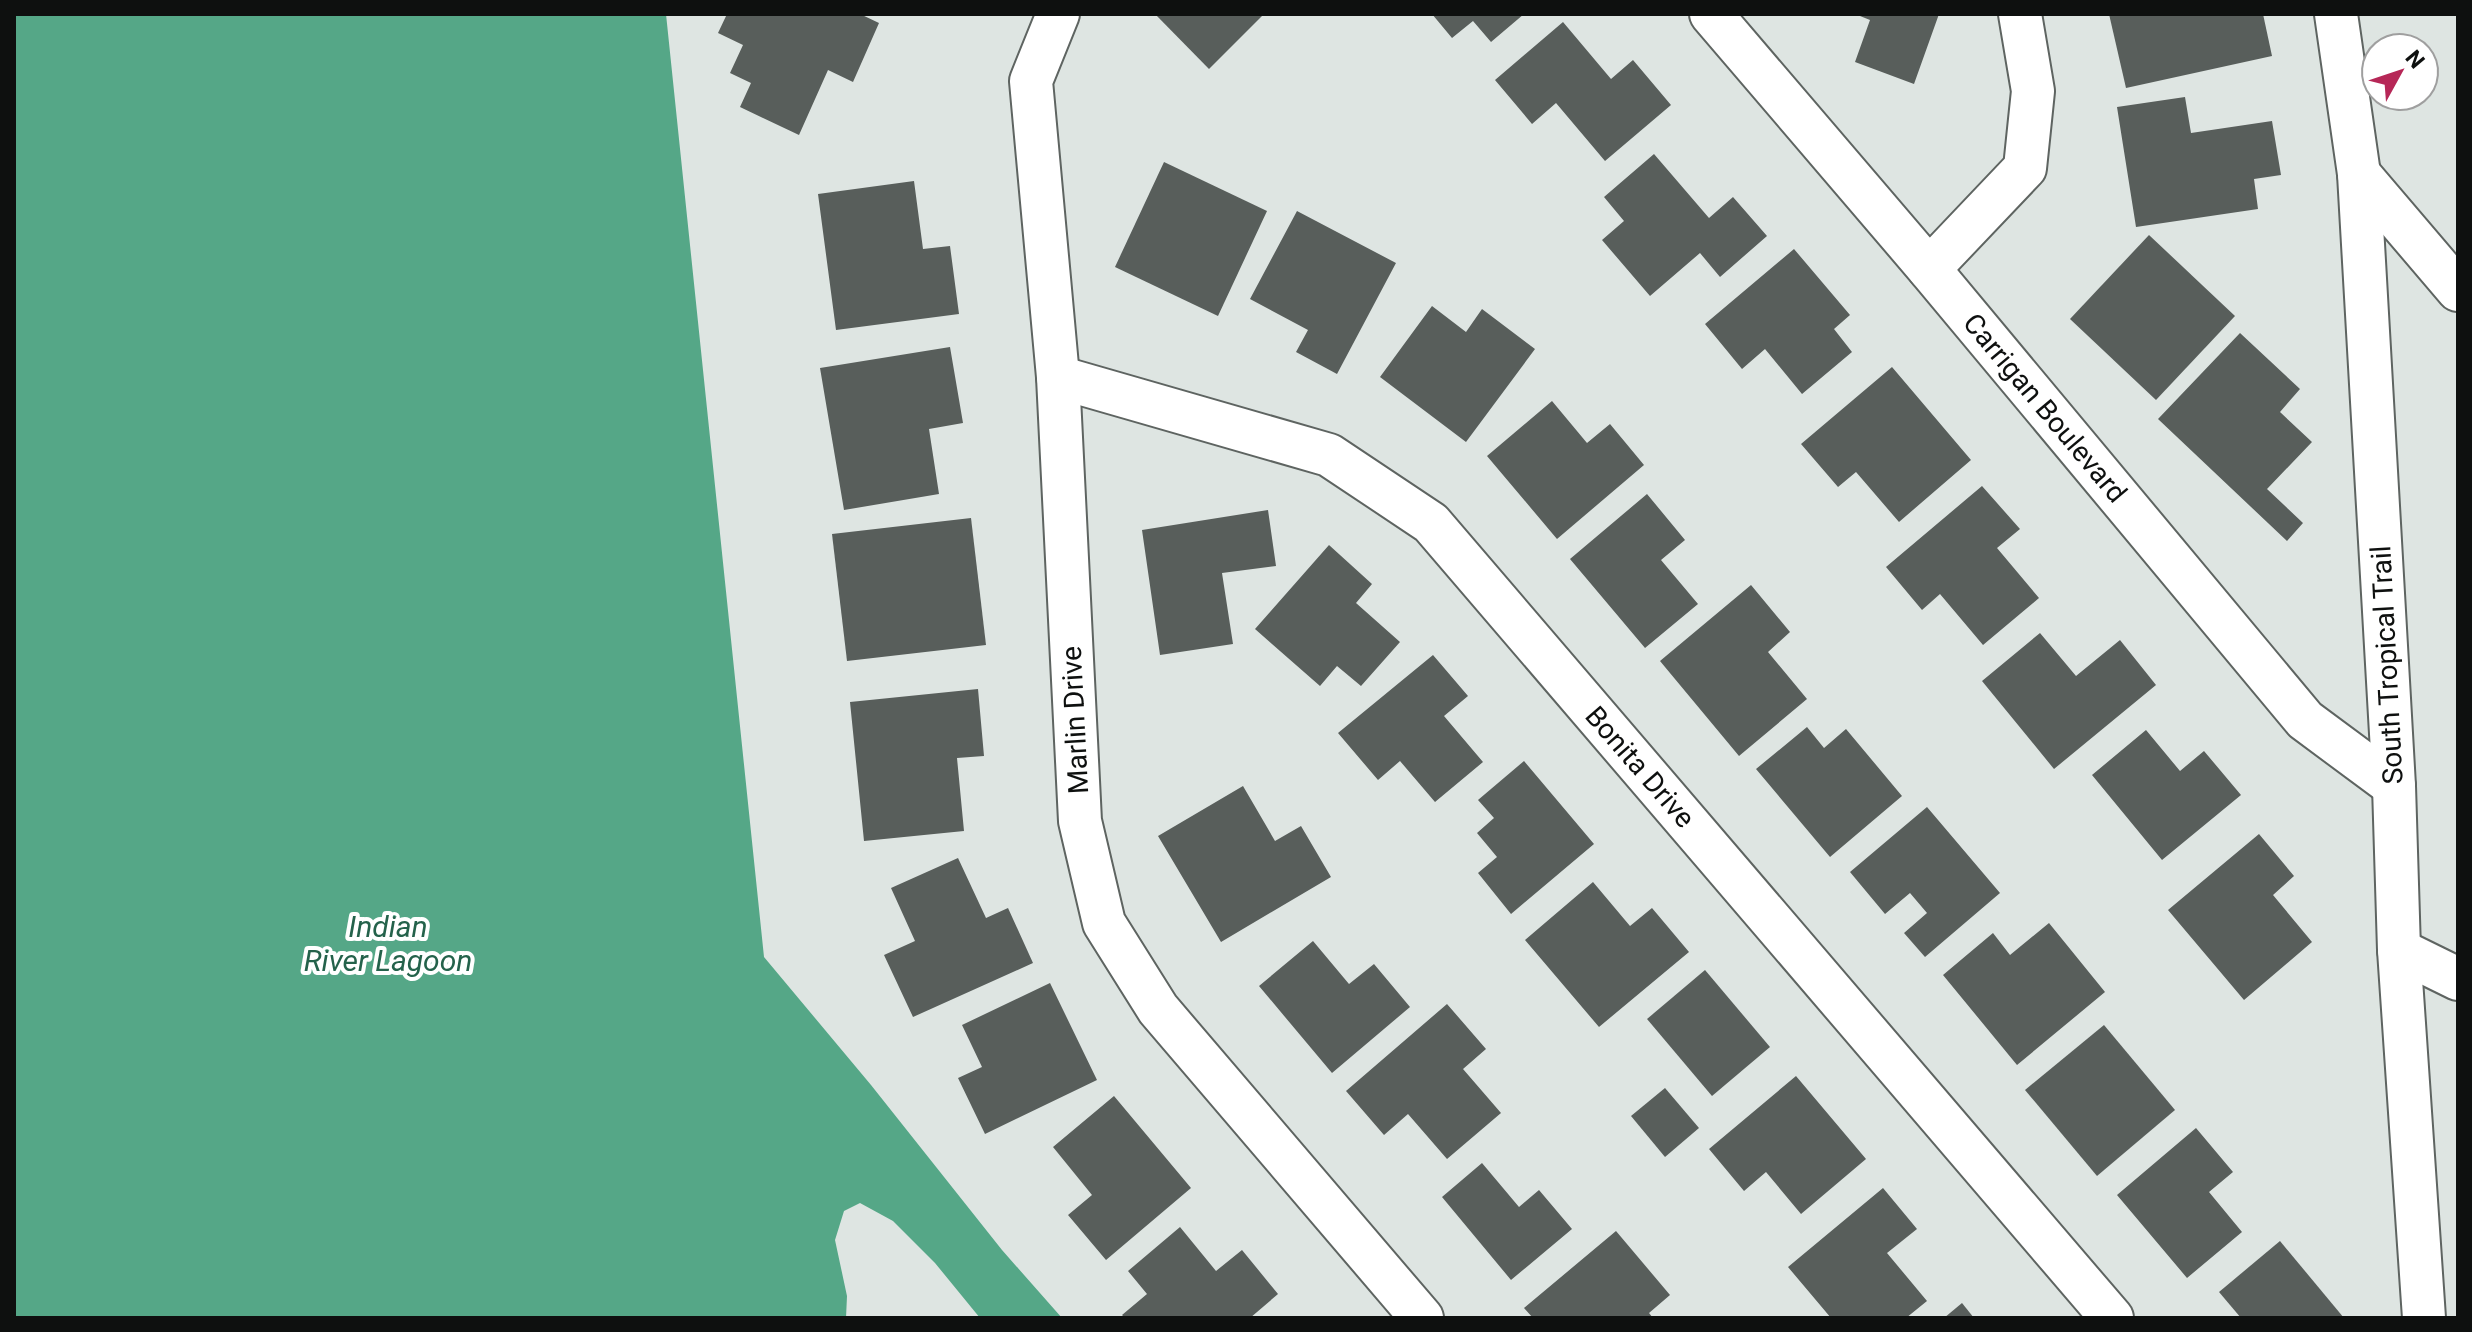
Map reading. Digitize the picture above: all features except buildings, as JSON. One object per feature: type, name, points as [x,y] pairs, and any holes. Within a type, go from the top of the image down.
[{"type":"street","name":"Marlin Drive","points":[[1058,14],[1031,81],[1058,377],[1080,821],[1104,923],[1158,1009],[1422,1318]]},
{"type":"street","name":"Carrigan Boulevard","points":[[1711,14],[1929,269],[2305,720],[2394,786]]},
{"type":"street","points":[[1929,269],[2025,168],[2033,91],[2020,14]]},
{"type":"street","name":"South Tropical Trail","points":[[2336,14],[2359,174],[2394,786],[2399,950],[2424,1318]]},
{"type":"street","points":[[2359,174],[2458,290]]},
{"type":"street","name":"Bonita Drive","points":[[1058,377],[1329,455],[1431,523],[2112,1318]]},
{"type":"street","points":[[2399,950],[2458,979]]},
{"type":"water","name":"Indian River Lagoon","points":[[14,14],[666,14],[764,957],[1002,1250],[1062,1318],[980,1318],[935,1263],[893,1221],[860,1203],[844,1211],[835,1240],[847,1296],[846,1318],[14,1318]]}]
